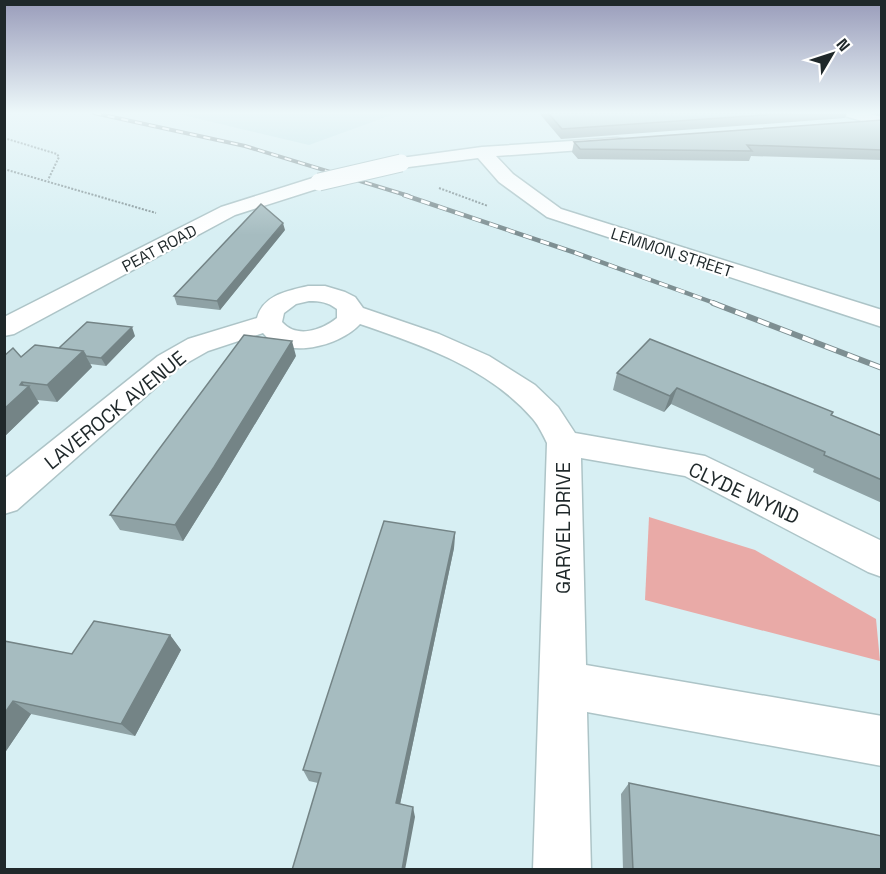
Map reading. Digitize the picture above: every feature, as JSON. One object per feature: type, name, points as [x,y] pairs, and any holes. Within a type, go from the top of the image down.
[{"type":"street","name":"PEAT ROAD","points":[[4,328],[228,211],[319,182],[401,163],[469,154]]},
{"type":"street","name":"LEMMON STREET","points":[[484,154],[506,178],[555,213],[882,319]]},
{"type":"street","points":[[308,293],[330,294],[339,297],[350,307],[352,313],[344,326],[336,332],[313,339],[300,339],[279,334],[269,323],[272,310],[278,304],[308,293]]},
{"type":"street","name":"GARVEL DRIVE","points":[[352,313],[470,356],[519,388],[545,413],[564,443],[562,870]]},
{"type":"street","name":"LAVEROCK AVENUE","points":[[4,500],[168,362],[198,345],[269,323]]},
{"type":"street","name":"CLYDE WYND","points":[[564,443],[693,465],[882,560]]},
{"type":"street","points":[[563,684],[882,741]]},
{"type":"path","points":[[48,180],[59,157],[56,154]]},
{"type":"path","points":[[4,169],[200,226]]},
{"type":"shaded area","points":[[649,517],[755,550],[876,619],[880,661],[645,600]]},
{"type":"building","points":[[261,204],[283,223],[217,301],[174,296]]},
{"type":"building","points":[[87,322],[132,327],[101,358],[86,356],[83,351],[59,348]]},
{"type":"building","points":[[244,335],[292,341],[175,525],[110,515]]},
{"type":"building","points":[[650,339],[833,412],[831,415],[882,436],[882,480],[824,455],[825,452],[677,388],[670,396],[617,373]]},
{"type":"building","points":[[35,345],[83,351],[47,385],[22,382],[20,385],[29,386],[4,409],[4,356],[13,348],[21,357]]},
{"type":"building","points":[[384,521],[455,532],[396,803],[413,807],[402,870],[292,870],[321,773],[303,770]]},
{"type":"building","points":[[94,621],[170,635],[121,724],[13,701],[4,714],[4,641],[72,654]]},
{"type":"building","points":[[629,783],[882,836],[882,870],[633,870]]},
{"type":"railway","points":[[271,154],[409,196]]},
{"type":"railway","points":[[404,195],[717,304]]},
{"type":"railway","points":[[713,303],[882,368]]}]
